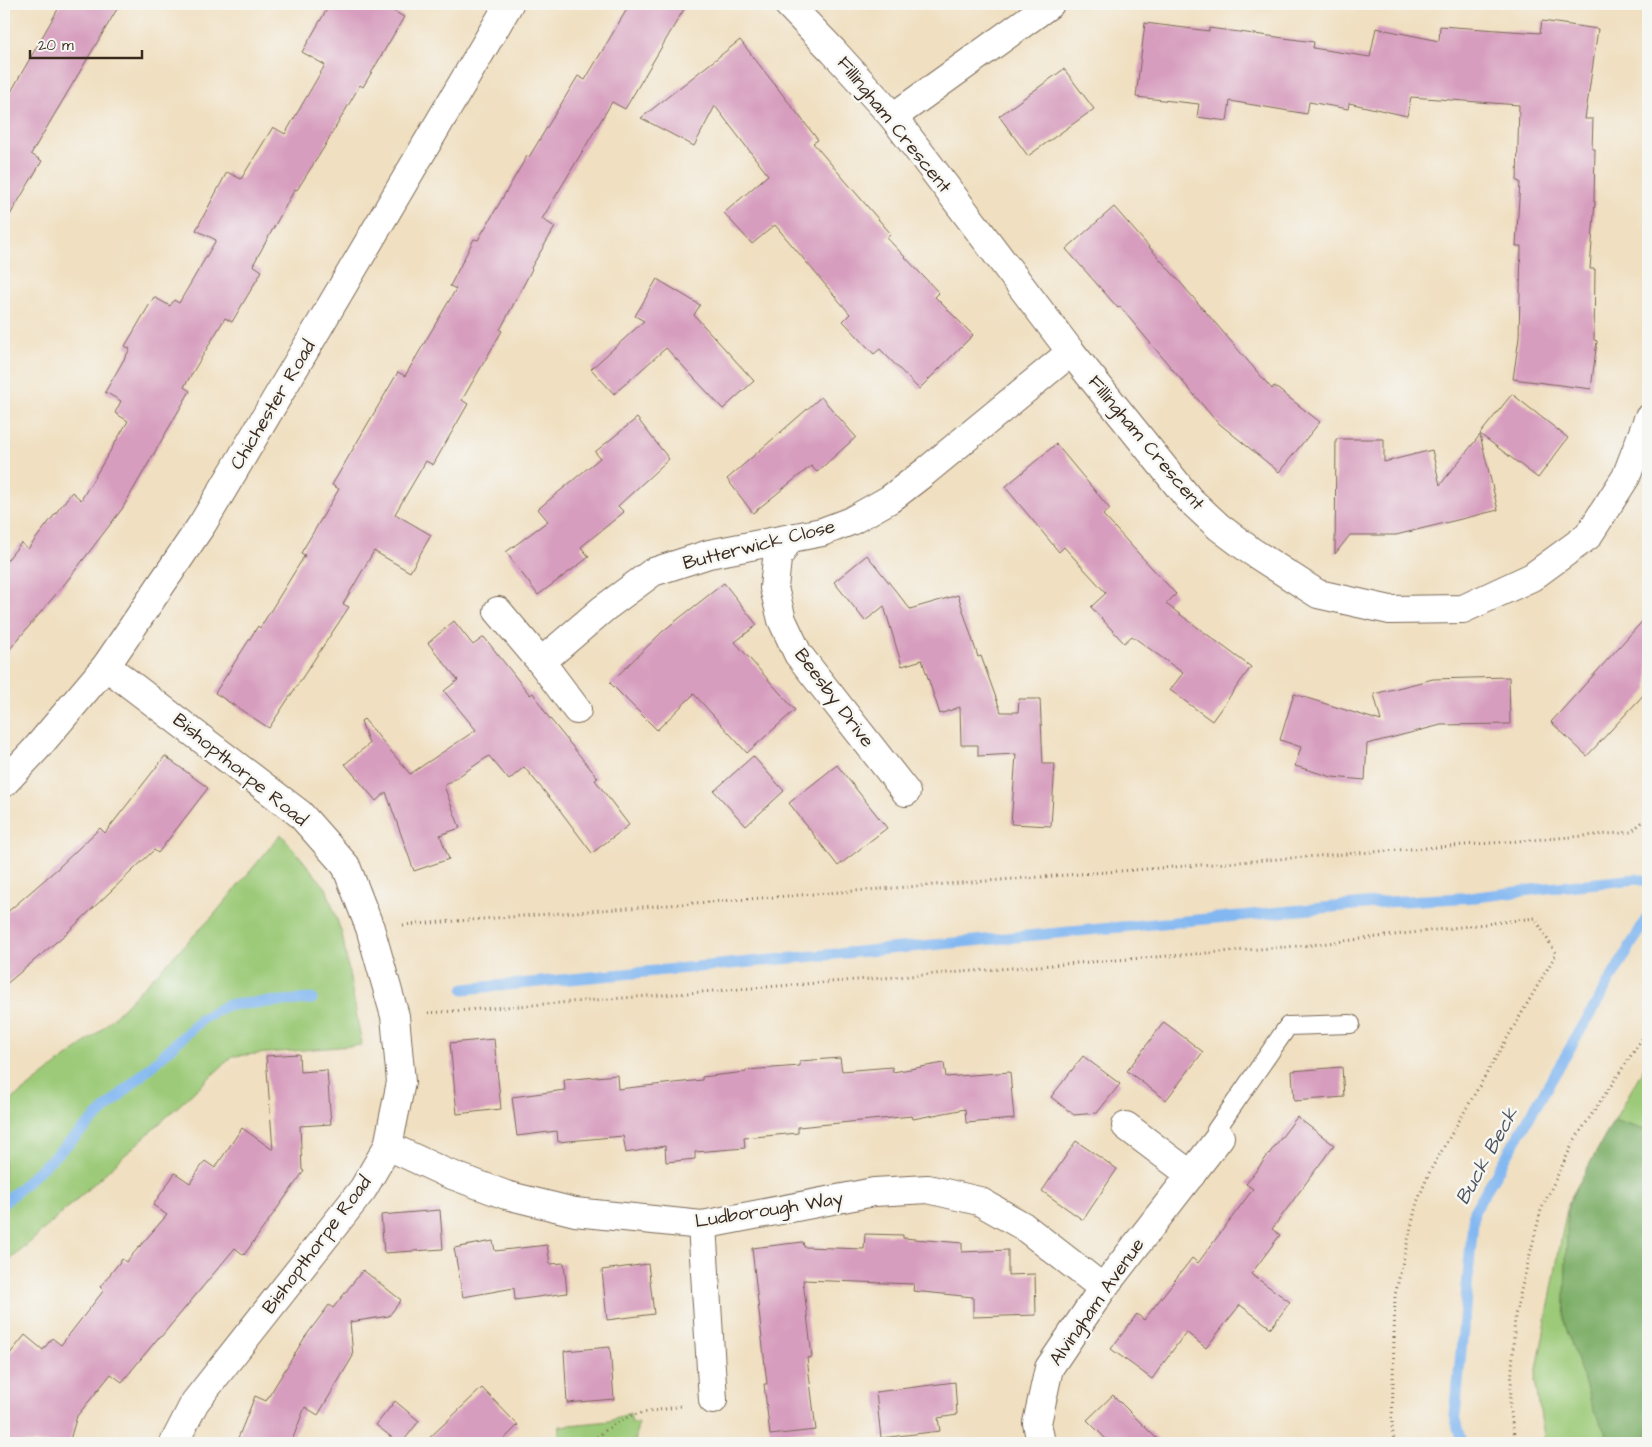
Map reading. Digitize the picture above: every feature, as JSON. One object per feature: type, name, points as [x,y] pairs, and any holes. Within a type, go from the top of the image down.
[{"type":"street","name":"Chichester Road","points":[[4,783],[36,749],[106,666],[203,523],[509,4]]},
{"type":"street","name":"Fillingham Crescent","points":[[788,4],[892,117],[1071,352],[1189,499],[1219,527],[1250,551],[1318,594],[1390,610],[1463,610],[1532,577],[1588,536],[1626,478],[1648,419]]},
{"type":"street","points":[[892,117],[1050,4]]},
{"type":"street","name":"Butterwick Close","points":[[541,662],[603,609],[654,572],[709,554],[822,532],[851,522],[890,499],[925,472],[1071,352]]},
{"type":"street","name":"Beesby Drive","points":[[789,539],[777,559],[774,588],[782,620],[798,654],[906,792]]},
{"type":"street","points":[[498,611],[541,662],[577,710]]},
{"type":"street","name":"Bishopthorpe Road","points":[[106,666],[300,814],[346,866],[370,928],[395,1016],[400,1082],[388,1146],[363,1189],[195,1402],[174,1443]]},
{"type":"street","points":[[1126,1126],[1191,1175]]},
{"type":"street","name":"Alvingham Avenue","points":[[1041,1443],[1037,1423],[1049,1368],[1103,1288],[1220,1137]]},
{"type":"street","name":"Ludborough Way","points":[[388,1146],[444,1172],[506,1194],[567,1210],[702,1225],[874,1192],[928,1189],[979,1201],[1023,1226],[1103,1288]]},
{"type":"street","points":[[702,1225],[713,1400]]},
{"type":"lane","points":[[1220,1137],[1216,1130],[1288,1026],[1351,1024]]},
{"type":"path","points":[[370,928],[1594,836],[1631,832],[1648,817]]},
{"type":"path","points":[[395,1016],[1311,945],[1535,918],[1556,954],[1430,1171],[1417,1202],[1395,1295],[1392,1426],[1394,1443]]},
{"type":"path","points":[[1515,1443],[1510,1406],[1515,1316],[1541,1210],[1574,1142],[1648,1030]]},
{"type":"path","points":[[589,1443],[613,1425],[632,1415],[713,1400]]},
{"type":"green space","points":[[281,834],[326,888],[342,934],[362,1045],[233,1056],[4,1266],[4,1106],[100,1031],[213,916]]},
{"type":"green space","points":[[1648,1060],[1648,1443],[1545,1443],[1535,1380],[1568,1203]]},
{"type":"green space","points":[[1614,1120],[1648,1131],[1648,1443],[1611,1443],[1594,1411],[1564,1322],[1568,1203]]},
{"type":"green space","points":[[630,1413],[632,1423],[638,1422],[635,1443],[557,1443],[560,1426],[610,1421]]},
{"type":"building","points":[[61,4],[120,4],[31,154],[42,161],[4,225],[4,104]]},
{"type":"building","points":[[330,4],[381,4],[404,17],[363,87],[360,85],[323,149],[297,190],[295,189],[253,265],[262,271],[232,322],[225,318],[184,387],[190,391],[122,509],[67,581],[4,656],[4,564],[21,543],[28,549],[72,492],[81,500],[128,421],[115,413],[121,401],[105,392],[130,349],[125,346],[154,297],[170,306],[174,300],[179,303],[216,240],[196,230],[227,172],[241,179],[273,127],[285,134],[325,65],[302,52]]},
{"type":"building","points":[[630,4],[687,4],[625,109],[612,102],[542,219],[555,227],[531,268],[500,330],[502,331],[462,400],[468,404],[433,465],[426,461],[395,514],[431,535],[410,572],[374,551],[343,604],[349,607],[269,728],[215,693],[258,626],[260,628],[305,555],[301,553],[339,489],[332,485],[398,372],[405,376],[456,289],[450,286],[474,239],[478,240],[527,156],[529,157],[578,76],[585,80]]},
{"type":"building","points":[[1542,21],[1598,29],[1585,119],[1593,119],[1592,149],[1595,149],[1595,202],[1590,269],[1595,269],[1594,340],[1597,341],[1591,389],[1513,379],[1519,338],[1521,246],[1516,246],[1520,182],[1517,181],[1519,105],[1411,97],[1407,116],[1349,103],[1348,109],[1309,102],[1307,114],[1230,101],[1227,121],[1197,117],[1199,104],[1136,97],[1145,23],[1209,31],[1209,28],[1314,42],[1313,48],[1370,57],[1376,28],[1439,41],[1440,26],[1540,33]]},
{"type":"building","points":[[740,40],[818,140],[813,143],[891,234],[887,238],[939,293],[935,297],[973,335],[919,389],[880,349],[874,354],[843,321],[850,314],[775,225],[752,244],[724,213],[768,175],[715,106],[694,146],[641,118]]},
{"type":"building","points":[[1064,69],[1094,109],[1028,156],[999,116]]},
{"type":"building","points":[[1114,207],[1272,389],[1274,386],[1320,422],[1279,472],[1216,421],[1120,307],[1118,308],[1066,249]]},
{"type":"building","points":[[657,279],[700,305],[694,315],[754,381],[723,409],[666,348],[614,394],[591,369],[644,321],[635,316]]},
{"type":"building","points":[[1512,394],[1568,438],[1538,478],[1480,434]]},
{"type":"building","points":[[821,397],[856,437],[817,472],[811,466],[753,513],[727,479]]},
{"type":"building","points":[[637,418],[669,459],[618,506],[624,512],[581,547],[589,557],[538,595],[506,552],[548,521],[538,509],[600,458],[595,452]]},
{"type":"building","points":[[1480,435],[1498,510],[1396,535],[1350,535],[1335,554],[1336,439],[1384,439],[1384,462],[1432,450],[1440,485]]},
{"type":"building","points":[[1056,444],[1110,509],[1103,515],[1176,594],[1166,604],[1251,667],[1212,721],[1170,690],[1183,673],[1132,636],[1124,643],[1091,607],[1106,593],[1064,547],[1059,552],[1005,487]]},
{"type":"building","points":[[867,555],[910,609],[958,595],[978,657],[981,656],[1001,712],[1018,712],[1019,699],[1040,699],[1043,764],[1055,764],[1051,826],[1011,824],[1016,754],[978,756],[978,745],[961,745],[960,707],[940,714],[922,660],[902,666],[884,606],[865,621],[834,582]]},
{"type":"building","points":[[724,583],[757,625],[735,642],[795,710],[747,753],[694,694],[657,730],[610,683],[663,631]]},
{"type":"building","points":[[1648,615],[1648,690],[1587,756],[1551,722]]},
{"type":"building","points":[[454,621],[473,645],[484,637],[530,695],[533,693],[547,715],[598,778],[595,780],[629,825],[592,853],[524,767],[509,780],[489,756],[444,786],[460,828],[440,835],[449,859],[414,871],[386,792],[376,801],[345,764],[369,744],[361,721],[364,719],[410,774],[476,730],[444,691],[458,680],[428,643]]},
{"type":"building","points":[[1509,677],[1510,724],[1441,725],[1367,744],[1365,780],[1332,777],[1295,766],[1301,747],[1280,740],[1294,694],[1381,721],[1374,694],[1433,679]]},
{"type":"building","points":[[165,756],[208,788],[158,853],[154,850],[68,932],[4,986],[4,915],[57,869],[100,828],[105,833]]},
{"type":"building","points":[[753,756],[784,791],[746,826],[714,791]]},
{"type":"building","points":[[837,765],[887,828],[838,866],[789,803]]},
{"type":"building","points":[[1164,1022],[1203,1052],[1166,1100],[1127,1071]]},
{"type":"building","points":[[494,1039],[501,1109],[457,1114],[450,1043]]},
{"type":"building","points":[[299,1054],[300,1072],[327,1070],[331,1124],[300,1126],[302,1170],[304,1171],[244,1255],[235,1248],[122,1382],[111,1374],[77,1416],[69,1443],[4,1443],[4,1361],[25,1335],[43,1350],[52,1338],[61,1345],[104,1290],[100,1287],[122,1259],[126,1262],[167,1215],[153,1205],[175,1173],[190,1183],[205,1161],[215,1168],[242,1128],[273,1150],[266,1056]]},
{"type":"building","points":[[1083,1056],[1120,1084],[1097,1113],[1074,1115],[1051,1097]]},
{"type":"building","points":[[840,1058],[842,1071],[892,1067],[893,1072],[944,1063],[946,1077],[1010,1072],[1014,1119],[966,1123],[965,1109],[913,1119],[912,1116],[798,1127],[798,1133],[744,1138],[745,1148],[695,1152],[695,1159],[666,1162],[665,1146],[626,1153],[623,1136],[558,1142],[557,1131],[517,1136],[512,1097],[565,1090],[564,1080],[617,1075],[618,1089],[702,1080],[702,1077],[746,1072],[746,1070],[800,1066],[800,1061]]},
{"type":"building","points":[[1342,1067],[1344,1097],[1294,1101],[1292,1071]]},
{"type":"building","points":[[1297,1117],[1334,1145],[1272,1229],[1280,1235],[1251,1274],[1290,1302],[1271,1328],[1240,1305],[1206,1348],[1186,1332],[1152,1379],[1111,1349],[1137,1314],[1144,1320],[1192,1258],[1198,1263],[1253,1189],[1246,1184]]},
{"type":"building","points":[[1076,1141],[1117,1169],[1083,1220],[1042,1191]]},
{"type":"building","points":[[440,1210],[443,1249],[384,1253],[381,1215]]},
{"type":"building","points":[[865,1234],[903,1235],[903,1238],[962,1243],[962,1252],[1008,1250],[1008,1275],[1035,1274],[1036,1315],[973,1317],[973,1297],[913,1291],[914,1284],[803,1280],[812,1357],[807,1358],[816,1430],[770,1435],[764,1384],[767,1384],[752,1248],[803,1242],[804,1247],[864,1249]]},
{"type":"building","points":[[493,1241],[495,1251],[547,1245],[550,1264],[564,1263],[567,1293],[515,1300],[514,1288],[463,1297],[454,1248]]},
{"type":"building","points":[[648,1264],[654,1314],[607,1320],[602,1270]]},
{"type":"building","points":[[363,1270],[401,1300],[389,1316],[350,1322],[353,1356],[318,1415],[305,1407],[291,1443],[236,1443],[255,1396],[266,1401],[305,1337],[329,1305],[333,1308]]},
{"type":"building","points":[[610,1347],[614,1399],[567,1403],[564,1351]]},
{"type":"building","points":[[955,1382],[957,1415],[938,1418],[940,1431],[881,1438],[876,1392]]},
{"type":"building","points":[[482,1388],[518,1425],[500,1443],[424,1443]]},
{"type":"building","points":[[1113,1395],[1161,1443],[1110,1443],[1087,1420]]},
{"type":"building","points":[[395,1401],[419,1421],[402,1443],[399,1443],[376,1425]]},
{"type":"waterway","points":[[464,989],[1386,902],[1477,897],[1637,879],[1648,881]]},
{"type":"waterway","name":"Buck Beck","points":[[1462,1443],[1455,1416],[1474,1211],[1648,916]]},
{"type":"waterway","points":[[4,1203],[203,1018],[227,1005],[312,999]]}]
